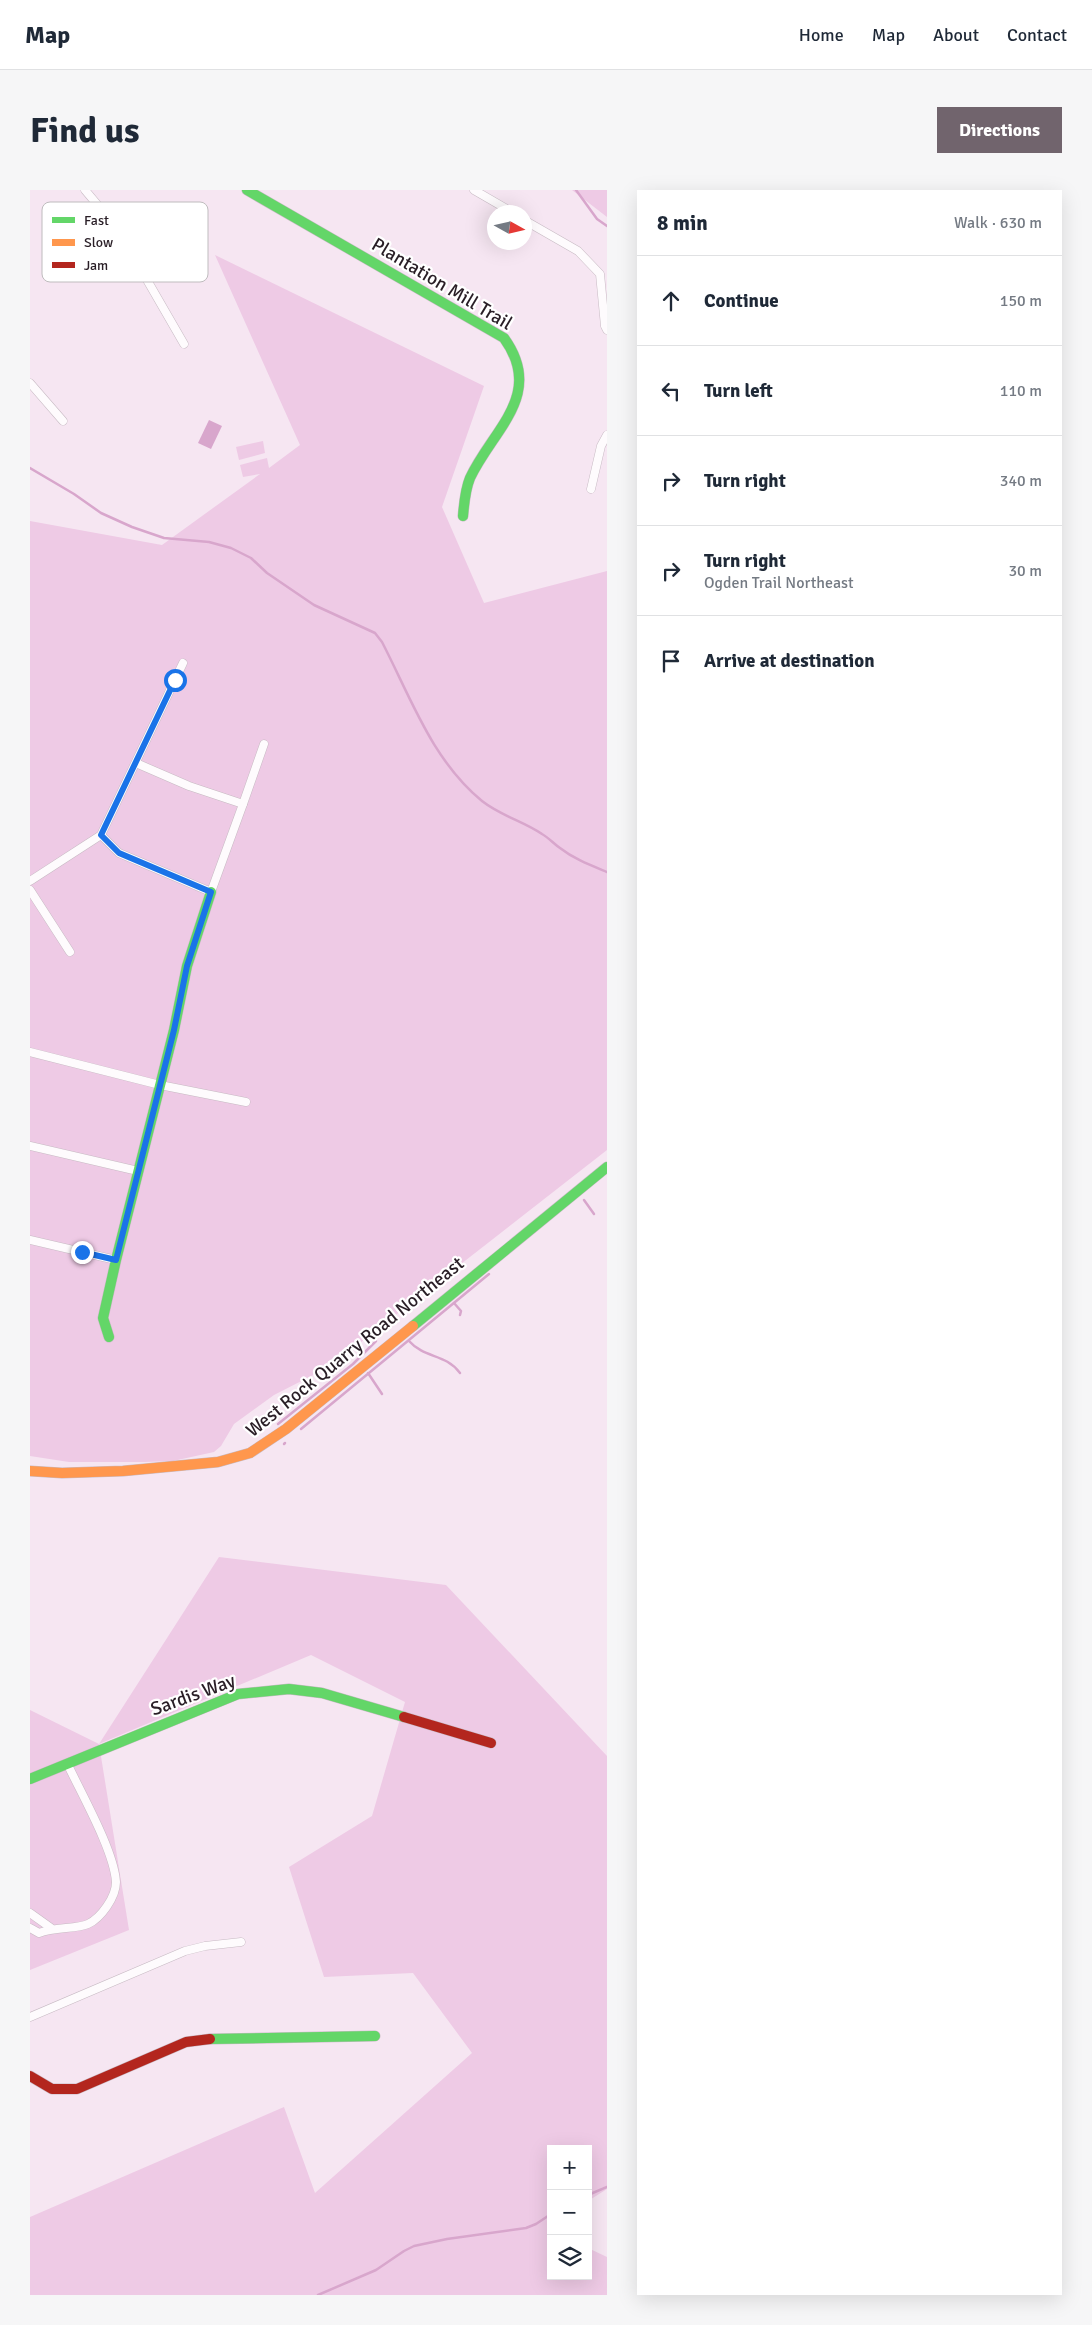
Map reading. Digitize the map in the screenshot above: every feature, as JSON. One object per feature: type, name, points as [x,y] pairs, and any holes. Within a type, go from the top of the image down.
[{"type":"street","points":[[85,190],[95,202]]},
{"type":"street","name":"Plantation Mill Trail","points":[[247,190],[504,338],[516,357],[520,376],[517,401],[470,479],[464,496],[463,516]]},
{"type":"street","points":[[474,190],[500,205]]},
{"type":"street","points":[[532,225],[578,251],[600,274],[607,330]]},
{"type":"street","points":[[148,282],[184,344]]},
{"type":"street","points":[[30,383],[63,421]]},
{"type":"street","points":[[591,489],[601,446],[607,435]]},
{"type":"street","points":[[30,881],[101,835],[183,663]]},
{"type":"street","points":[[109,1337],[103,1318],[187,966],[211,892],[264,744]]},
{"type":"street","points":[[136,764],[189,786],[243,804]]},
{"type":"street","points":[[101,835],[119,853],[211,892]]},
{"type":"street","points":[[30,890],[70,952]]},
{"type":"street","points":[[30,1052],[160,1085],[246,1102]]},
{"type":"street","points":[[30,1146],[138,1171]]},
{"type":"street","name":"West Rock Quarry Road Northeast","points":[[30,1471],[69,1473],[166,1468],[227,1460],[250,1453],[293,1423],[607,1167]]},
{"type":"street","points":[[30,1240],[116,1260]]},
{"type":"street","name":"Sardis Way","points":[[30,1779],[238,1694],[289,1689],[322,1693],[491,1743]]},
{"type":"street","points":[[30,1928],[39,1933],[51,1928],[88,1924],[110,1905],[116,1883],[110,1857],[68,1765]]},
{"type":"street","points":[[30,1912],[51,1928]]},
{"type":"street","points":[[30,2017],[185,1950],[241,1942]]},
{"type":"street","points":[[30,2076],[42,2086],[60,2091],[77,2089],[186,2042],[202,2039],[375,2036]]},
{"type":"shaded area","points":[[572,190],[607,190],[607,217]]},
{"type":"shaded area","points":[[215,255],[484,386],[442,507],[484,603],[607,571],[607,1150],[329,1367],[274,1395],[234,1424],[221,1446],[214,1452],[173,1461],[69,1462],[30,1456],[30,521],[162,545],[260,474],[243,477],[240,465],[267,458],[269,468],[300,445]]},
{"type":"shaded area","points":[[209,420],[222,426],[211,449],[198,443]]},
{"type":"shaded area","points":[[263,441],[265,453],[239,460],[236,447]]},
{"type":"shaded area","points":[[219,1557],[446,1585],[607,1756],[607,2189],[592,2198],[592,2145],[547,2145],[547,2280],[592,2280],[592,2250],[607,2257],[607,2295],[30,2295],[30,2217],[284,2107],[315,2193],[472,2053],[413,1973],[324,1977],[289,1867],[372,1816],[405,1702],[311,1655],[99,1744]]},
{"type":"shaded area","points":[[30,1710],[99,1744],[129,1930],[30,1970]]},
{"type":"waterway","points":[[576,190],[597,219],[607,226]]},
{"type":"waterway","points":[[30,468],[74,494],[101,513],[132,527],[164,538],[209,542],[231,548],[251,558],[267,573],[314,605],[375,633],[382,642],[424,727],[449,767],[465,785],[489,806],[535,829],[577,859],[607,872]]},
{"type":"waterway","points":[[584,1200],[594,1214]]},
{"type":"waterway","points":[[301,1429],[489,1274]]},
{"type":"waterway","points":[[454,1303],[461,1311],[460,1315]]},
{"type":"waterway","points":[[278,1424],[353,1364],[376,1341]]},
{"type":"waterway","points":[[409,1341],[422,1351],[448,1362],[460,1373]]},
{"type":"waterway","points":[[368,1373],[382,1394]]},
{"type":"waterway","points":[[592,2193],[607,2187]]},
{"type":"waterway","points":[[318,2295],[376,2270],[414,2246],[447,2239],[526,2228],[547,2217]]},
{"type":"traffic: fast","points":[[247,190],[504,338],[515,358],[519,377],[517,394],[511,411],[470,478],[463,516]]},
{"type":"traffic: fast","points":[[109,1337],[103,1318],[116,1260],[174,1030],[187,966],[211,892]]},
{"type":"traffic: fast","points":[[413,1326],[607,1167]]},
{"type":"traffic: fast","points":[[30,1779],[238,1694],[289,1689],[322,1693],[404,1717]]},
{"type":"traffic: fast","points":[[210,2039],[375,2036]]},
{"type":"traffic: slow","points":[[30,1471],[62,1473],[123,1471],[218,1462],[250,1453],[286,1429],[413,1326]]},
{"type":"traffic: jam","points":[[404,1717],[491,1743]]},
{"type":"traffic: jam","points":[[30,2076],[52,2089],[77,2089],[186,2042],[210,2039]]},
{"type":"route","points":[[82,1252],[116,1260],[174,1030],[187,966],[211,892],[119,853],[101,835],[175,680]]}]
